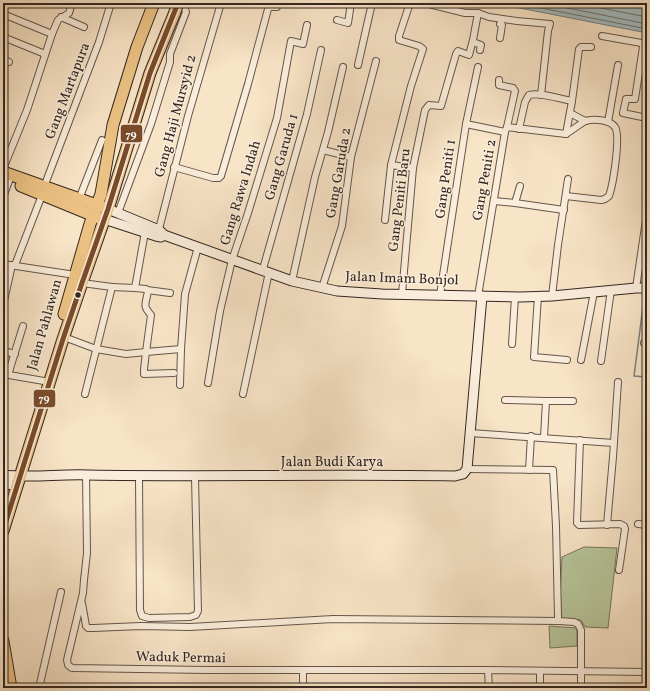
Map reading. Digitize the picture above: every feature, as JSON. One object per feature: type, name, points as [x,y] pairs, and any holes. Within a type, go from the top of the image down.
[{"type":"highway","name":"Jalan Pahlawan","points":[[11,480],[64,337],[95,210],[101,194],[114,125],[137,47],[154,3]]},
{"type":"highway","name":"Jalan Pahlawan","points":[[11,480],[79,279],[110,214],[150,73],[178,3]]},
{"type":"highway","points":[[5,177],[95,210],[110,214]]},
{"type":"highway","points":[[43,191],[79,199],[95,210]]},
{"type":"highway","points":[[3,507],[11,480]]},
{"type":"highway","points":[[3,531],[11,480]]},
{"type":"highway","points":[[3,641],[5,668],[11,688]]},
{"type":"street","points":[[3,169],[27,110],[52,34],[58,20],[69,13],[72,3]]},
{"type":"street","name":"Gang Martapura","points":[[3,304],[14,265],[97,50],[111,3]]},
{"type":"street","points":[[110,214],[151,124],[170,62],[170,54],[186,12],[185,9],[171,3]]},
{"type":"street","name":"Gang Haji Mursyid 2","points":[[160,234],[174,167],[220,3]]},
{"type":"street","points":[[174,167],[213,178],[219,178],[221,176],[268,9],[270,7],[277,8],[278,3]]},
{"type":"street","points":[[337,20],[348,23],[351,3]]},
{"type":"street","points":[[358,65],[372,3]]},
{"type":"street","points":[[384,220],[391,165],[411,86],[423,49],[419,46],[399,40],[410,3]]},
{"type":"street","points":[[425,3],[465,13],[478,13],[502,19],[550,24],[548,30],[541,95]]},
{"type":"street","points":[[478,13],[472,42],[481,45],[480,50]]},
{"type":"street","points":[[3,14],[52,34]]},
{"type":"street","points":[[61,17],[84,27]]},
{"type":"street","points":[[500,38],[502,24],[500,24],[502,19]]},
{"type":"street","name":"Gang Rawa Indah","points":[[208,383],[220,311],[232,260],[277,118],[291,41],[303,44],[307,25]]},
{"type":"street","points":[[602,36],[644,44],[635,99],[626,99],[623,113],[647,118]]},
{"type":"street","points":[[3,37],[45,54]]},
{"type":"street","name":"Gang Peniti Baru","points":[[402,294],[413,168],[425,110],[429,105],[441,106],[456,54],[458,51],[469,55],[472,42]]},
{"type":"street","points":[[566,134],[572,101],[578,49],[581,46],[590,47]]},
{"type":"street","name":"Gang Garuda 1","points":[[243,394],[266,271],[307,114],[321,50]]},
{"type":"street","name":"Gang Garuda 2","points":[[322,288],[342,226],[351,157],[376,61]]},
{"type":"street","points":[[608,122],[618,65]]},
{"type":"street","name":"Gang Peniti 1","points":[[440,295],[466,124],[478,66]]},
{"type":"street","points":[[292,281],[315,177],[343,67]]},
{"type":"street","points":[[466,124],[506,130],[514,91],[513,88],[499,85],[499,80]]},
{"type":"street","points":[[519,129],[524,104],[527,97],[533,94],[572,101]]},
{"type":"street","points":[[570,113],[585,121]]},
{"type":"street","points":[[566,134],[585,121],[592,120],[608,122],[615,128],[617,136],[615,163],[609,196],[601,200],[566,196]]},
{"type":"street","name":"Gang Peniti 2","points":[[480,296],[506,130],[519,129],[566,134]]},
{"type":"street","points":[[79,199],[102,140]]},
{"type":"street","points":[[323,150],[351,157]]},
{"type":"street","points":[[391,165],[413,168]]},
{"type":"street","points":[[3,197],[5,177]]},
{"type":"street","points":[[552,296],[568,179]]},
{"type":"street","points":[[515,203],[520,186]]},
{"type":"street","points":[[494,201],[564,210]]},
{"type":"street","points":[[640,288],[647,213]]},
{"type":"street","name":"Jalan Imam Bonjol","points":[[110,214],[145,232],[160,234]]},
{"type":"street","name":"Jalan Imam Bonjol","points":[[110,214],[160,234],[292,281],[352,293],[515,297],[552,296],[640,288]]},
{"type":"street","points":[[135,288],[145,232]]},
{"type":"street","points":[[180,385],[181,349],[186,287],[198,247]]},
{"type":"street","points":[[3,264],[14,265],[112,287],[135,288],[170,293]]},
{"type":"street","points":[[85,394],[111,297],[112,287]]},
{"type":"street","points":[[147,290],[145,307],[151,315],[144,374],[174,373]]},
{"type":"street","points":[[601,361],[611,290]]},
{"type":"street","points":[[581,360],[594,292]]},
{"type":"street","points":[[480,296],[467,469],[554,470],[558,617]]},
{"type":"street","points":[[538,296],[534,357],[567,360]]},
{"type":"street","points":[[512,344],[515,297]]},
{"type":"street","points":[[23,326],[6,374],[44,381]]},
{"type":"street","points":[[64,337],[96,349],[126,354],[181,349]]},
{"type":"street","points":[[3,351],[14,354]]},
{"type":"street","points":[[607,525],[618,382]]},
{"type":"street","points":[[505,400],[573,401]]},
{"type":"street","points":[[544,437],[546,401]]},
{"type":"street","points":[[470,433],[531,436],[614,443]]},
{"type":"street","points":[[529,470],[531,436]]},
{"type":"street","points":[[580,440],[578,523],[579,525],[623,525],[625,528],[619,570]]},
{"type":"street","name":"Jalan Budi Karya","points":[[11,480],[86,474],[196,477],[455,476],[464,474],[467,469]]},
{"type":"street","name":"Waduk Permai","points":[[86,474],[87,553],[81,600],[67,660],[68,665],[72,668],[647,672]]},
{"type":"street","points":[[139,476],[140,610],[142,616],[148,618],[192,617],[196,615],[198,611],[196,477]]},
{"type":"street","points":[[638,524],[647,524]]},
{"type":"street","points":[[39,688],[62,592]]},
{"type":"street","points":[[81,600],[86,626],[88,628],[141,626],[190,627],[333,619],[574,622],[578,624],[581,630],[581,688]]},
{"type":"street","points":[[303,670],[303,688]]},
{"type":"street","points":[[488,670],[489,688]]},
{"type":"street","points":[[540,671],[540,688]]},
{"type":"green space","points":[[584,547],[617,548],[608,628],[585,627],[581,620],[559,618],[562,557]]},
{"type":"green space","points":[[549,626],[577,628],[577,646],[550,648]]},
{"type":"water","points":[[494,3],[647,3],[647,33]]},
{"type":"waterway","points":[[646,284],[647,278]]},
{"type":"waterway","points":[[645,291],[634,376],[647,377]]},
{"type":"waterway","points":[[643,670],[647,623]]},
{"type":"waterway","points":[[643,674],[643,688]]},
{"type":"transit line","name":"79","points":[[3,531],[63,339],[108,209],[150,73],[178,3]]}]
